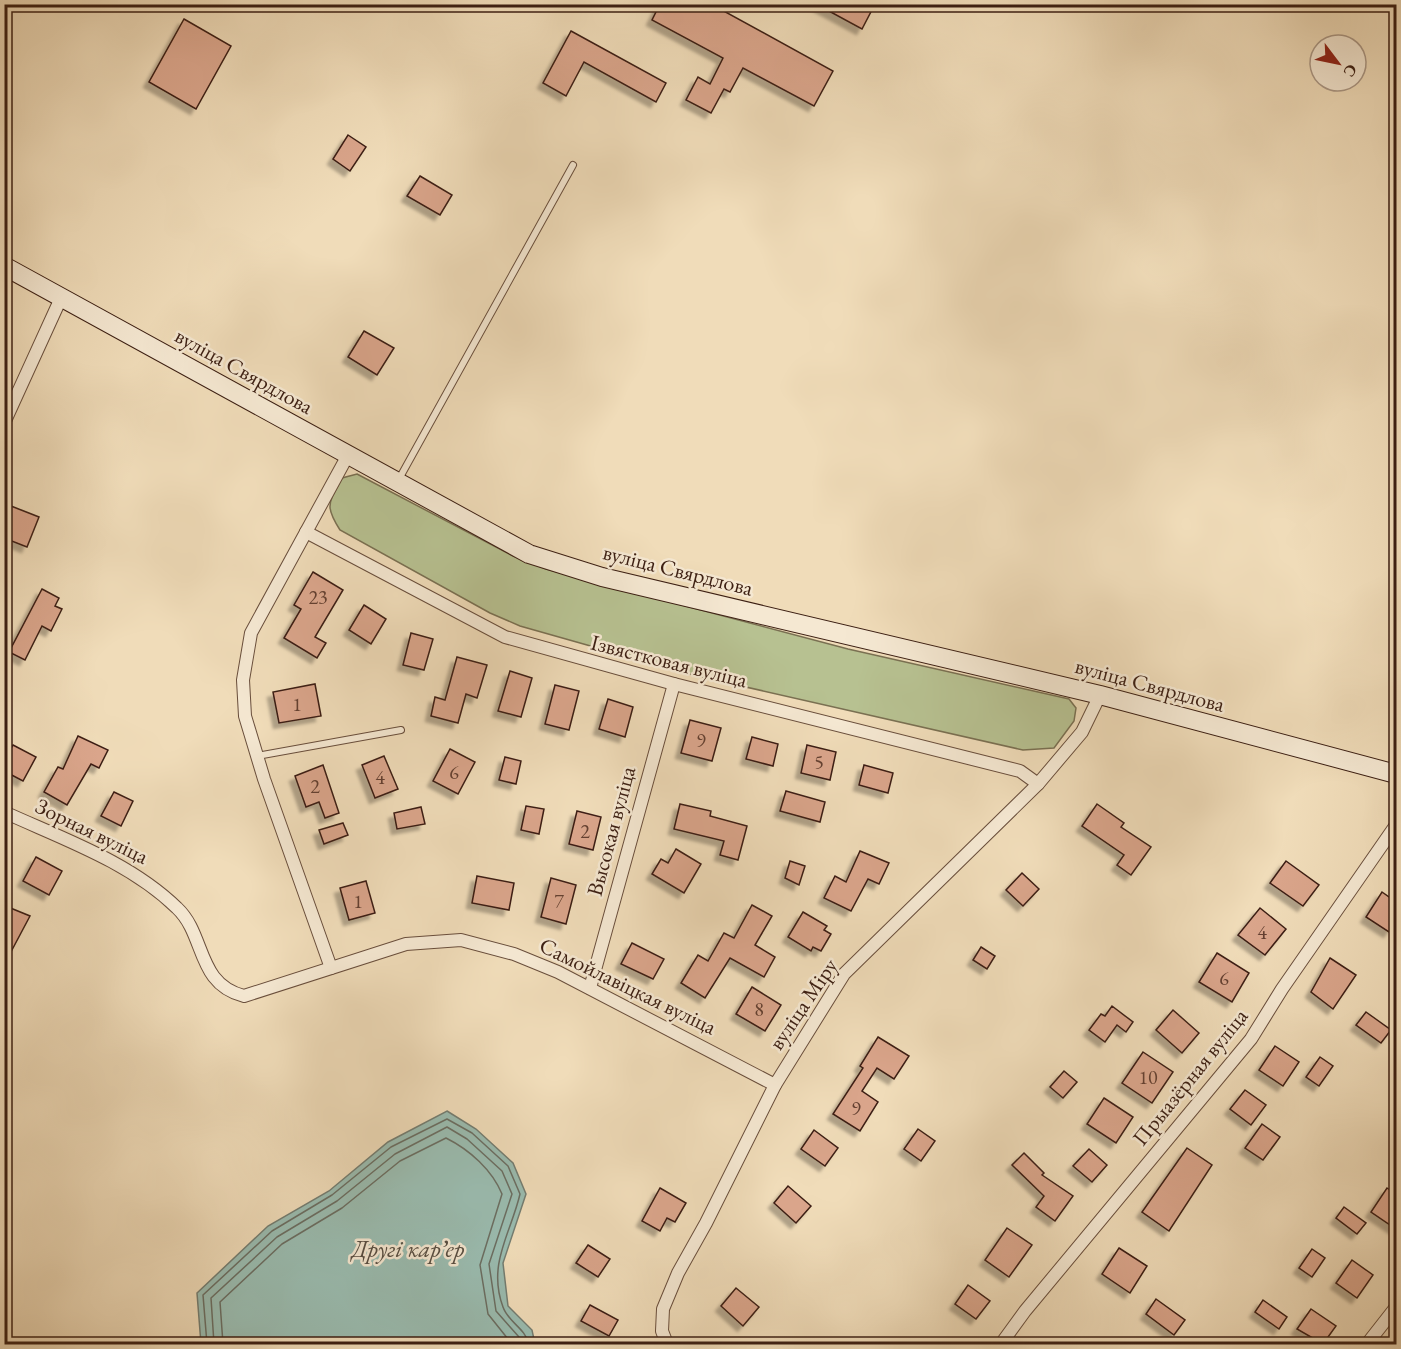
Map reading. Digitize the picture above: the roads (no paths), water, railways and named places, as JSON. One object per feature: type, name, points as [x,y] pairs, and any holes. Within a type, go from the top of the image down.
[{"type":"street","name":"вуліца Свярдлова","points":[[4,266],[529,554],[602,577],[1100,695],[1396,774]]},
{"type":"street","points":[[4,423],[61,298]]},
{"type":"street","points":[[332,968],[257,756],[245,716],[243,680],[251,633],[348,455]]},
{"type":"street","name":"Ізвястковая вуліца","points":[[306,532],[505,638],[674,684],[1020,771],[1038,784]]},
{"type":"street","name":"Высокая вуліца","points":[[590,988],[674,684]]},
{"type":"street","name":"вуліца Міру","points":[[668,1344],[662,1331],[663,1309],[678,1273],[706,1223],[775,1085],[844,974],[1038,784],[1082,732],[1100,695]]},
{"type":"street","name":"Зорная вуліца","points":[[4,812],[143,877],[180,910],[216,982]]},
{"type":"street","name":"Прыазёрная вуліца","points":[[1001,1344],[1025,1311],[1251,1040],[1282,989],[1396,825]]},
{"type":"street","name":"Самойлавіцкая вуліца","points":[[216,982],[229,992],[244,996],[406,944],[461,940],[513,954],[590,988],[775,1085]]},
{"type":"street","points":[[1366,1344],[1396,1307]]},
{"type":"lane","points":[[397,482],[573,165]]},
{"type":"lane","points":[[257,756],[401,730]]},
{"type":"water","name":"Другі карʼер","points":[[447,1111],[476,1129],[513,1163],[526,1194],[503,1263],[508,1306],[532,1330],[535,1344],[201,1344],[197,1293],[268,1226],[329,1191],[388,1142]]}]
